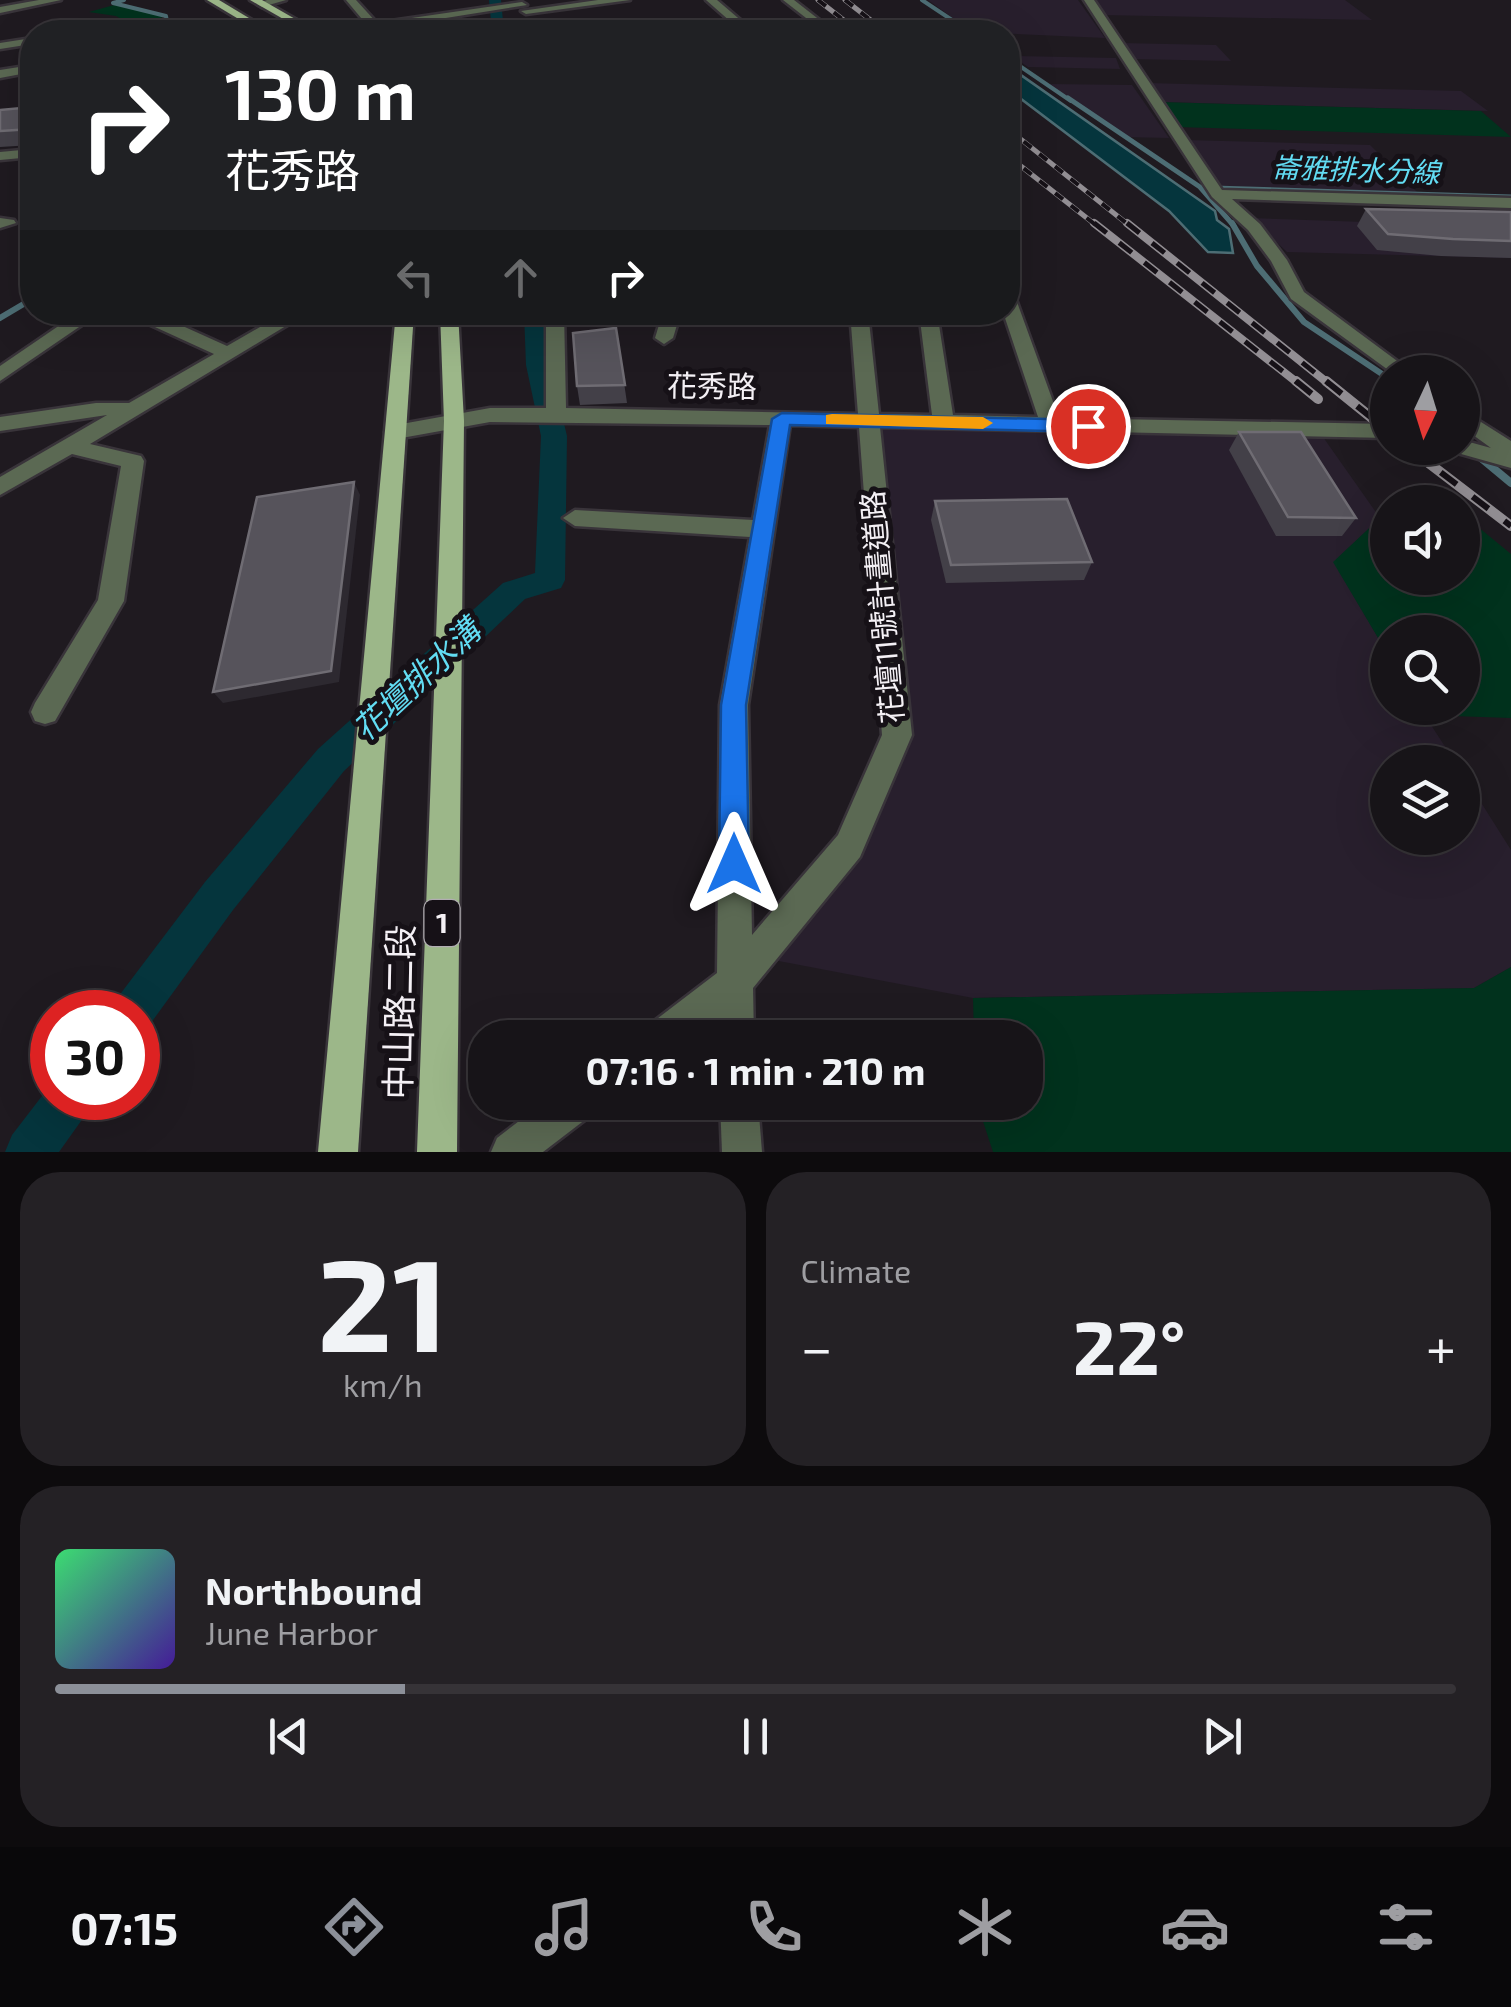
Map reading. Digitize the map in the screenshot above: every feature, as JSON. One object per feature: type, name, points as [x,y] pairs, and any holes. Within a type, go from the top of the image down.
[{"type":"main road","points":[[212,0],[246,20]]},
{"type":"main road","points":[[259,2],[291,20]]},
{"type":"main road","points":[[396,432],[404,325]]},
{"type":"main road","name":"1","points":[[450,325],[454,421]]},
{"type":"main road","name":"中山路二段","points":[[437,1152],[454,421]]},
{"type":"main road","name":"中山路二段","points":[[338,1152],[396,432]]},
{"type":"street","points":[[0,10],[56,0]]},
{"type":"street","points":[[259,2],[282,0]]},
{"type":"street","points":[[420,20],[625,0]]},
{"type":"street","points":[[711,0],[734,20]]},
{"type":"street","points":[[788,0],[814,20]]},
{"type":"street","points":[[1089,0],[1217,194],[1254,227],[1298,294],[1312,309],[1378,355]]},
{"type":"street","points":[[1217,194],[1511,202]]},
{"type":"street","points":[[0,375],[73,325]]},
{"type":"street","points":[[165,325],[229,354]]},
{"type":"street","points":[[0,488],[278,325]]},
{"type":"street","points":[[555,325],[556,414]]},
{"type":"street","points":[[664,338],[668,325]]},
{"type":"street","name":"花壇11號計畫道路","points":[[685,1020],[735,982],[849,846],[897,736],[860,325]]},
{"type":"street","points":[[930,325],[942,422]]},
{"type":"street","points":[[1016,325],[1050,425]]},
{"type":"street","points":[[0,424],[96,409],[133,410]]},
{"type":"street","name":"花秀路","points":[[396,432],[490,415],[556,414],[1370,431]]},
{"type":"street","points":[[736,1020],[734,705],[782,419]]},
{"type":"street","points":[[1480,429],[1511,452]]},
{"type":"street","points":[[45,712],[111,601],[133,461],[71,448]]},
{"type":"street","points":[[1480,452],[1511,461]]},
{"type":"street","points":[[575,518],[764,529]]},
{"type":"street","points":[[511,1152],[553,1120]]},
{"type":"street","points":[[740,1120],[742,1152]]},
{"type":"shaded area","points":[[928,0],[1078,0],[1105,38],[1020,34],[1020,20],[956,20]]},
{"type":"shaded area","points":[[1091,0],[1345,0],[1372,20],[1101,15]]},
{"type":"shaded area","points":[[1120,43],[1216,45],[1231,61],[1131,59]]},
{"type":"shaded area","points":[[1020,56],[1116,58],[1120,69],[1028,67],[1020,62]]},
{"type":"shaded area","points":[[1147,83],[1461,91],[1488,111],[1160,102]]},
{"type":"shaded area","points":[[1047,84],[1132,85],[1169,138],[1123,137]]},
{"type":"shaded area","points":[[1185,140],[1370,145],[1417,192],[1216,186]]},
{"type":"shaded area","points":[[1251,218],[1511,227],[1511,258],[1287,252]]},
{"type":"shaded area","points":[[880,428],[1323,437],[1370,504],[1370,528],[1334,562],[1370,624],[1370,725],[1431,725],[1444,745],[1370,745],[1370,855],[1480,855],[1480,801],[1511,850],[1511,967],[1474,988],[973,998],[763,958],[829,857],[882,749]]},
{"type":"green space","points":[[114,5],[160,13],[163,20],[123,20],[89,12]]},
{"type":"green space","points":[[1160,102],[1481,111],[1511,137],[1176,127]]},
{"type":"green space","points":[[1370,527],[1370,595],[1480,595],[1480,529],[1511,554],[1511,718],[1480,717],[1480,615],[1370,615],[1370,624],[1333,562]]},
{"type":"green space","points":[[1511,967],[1511,1152],[993,1152],[983,1120],[1043,1120],[1043,1020],[974,1020],[973,998],[1474,988]]},
{"type":"water","points":[[1020,74],[1215,211],[1217,220],[1229,229],[1233,253],[1208,252],[1169,211],[1020,98]]},
{"type":"building","points":[[20,108],[20,130],[0,131],[0,110]]},
{"type":"building","points":[[1366,209],[1511,212],[1511,241],[1388,234]]},
{"type":"building","points":[[616,328],[625,385],[577,386],[573,333]]},
{"type":"building","points":[[1239,432],[1301,432],[1356,518],[1288,517]]},
{"type":"building","points":[[354,482],[331,671],[213,692],[257,497]]},
{"type":"building","points":[[1067,499],[1092,562],[951,565],[935,501]]},
{"type":"waterway","points":[[124,0],[113,3],[166,16],[167,20]]},
{"type":"waterway","name":"花壇排水溝","points":[[495,0],[497,20]]},
{"type":"waterway","points":[[922,0],[952,20]]},
{"type":"waterway","points":[[1020,66],[1071,101]]},
{"type":"waterway","points":[[1068,98],[1200,187],[1233,225]]},
{"type":"waterway","name":"崙雅排水分線","points":[[1213,188],[1511,197]]},
{"type":"waterway","points":[[1233,225],[1257,266],[1304,322],[1370,366]]},
{"type":"waterway","points":[[0,318],[20,306]]},
{"type":"waterway","name":"花壇排水溝","points":[[149,990],[219,896],[331,760],[514,591],[550,580],[554,436],[538,365],[536,325]]},
{"type":"waterway","points":[[1480,457],[1511,483]]},
{"type":"waterway","name":"花壇排水溝","points":[[29,1152],[53,1120]]},
{"type":"railway","points":[[818,0],[844,20]]},
{"type":"railway","points":[[845,0],[871,20]]},
{"type":"railway","points":[[1020,139],[1130,226]]},
{"type":"railway","points":[[1020,165],[1097,226]]},
{"type":"railway","points":[[1094,223],[1299,384]]},
{"type":"railway","points":[[1127,223],[1329,384]]},
{"type":"railway","points":[[1296,381],[1318,399]]},
{"type":"railway","points":[[1326,381],[1370,416]]},
{"type":"railway","points":[[1431,465],[1511,526]]},
{"type":"slow traffic","points":[[832,420],[983,423]]},
{"type":"route","points":[[734,864],[734,705],[782,419],[1088,426]]}]
